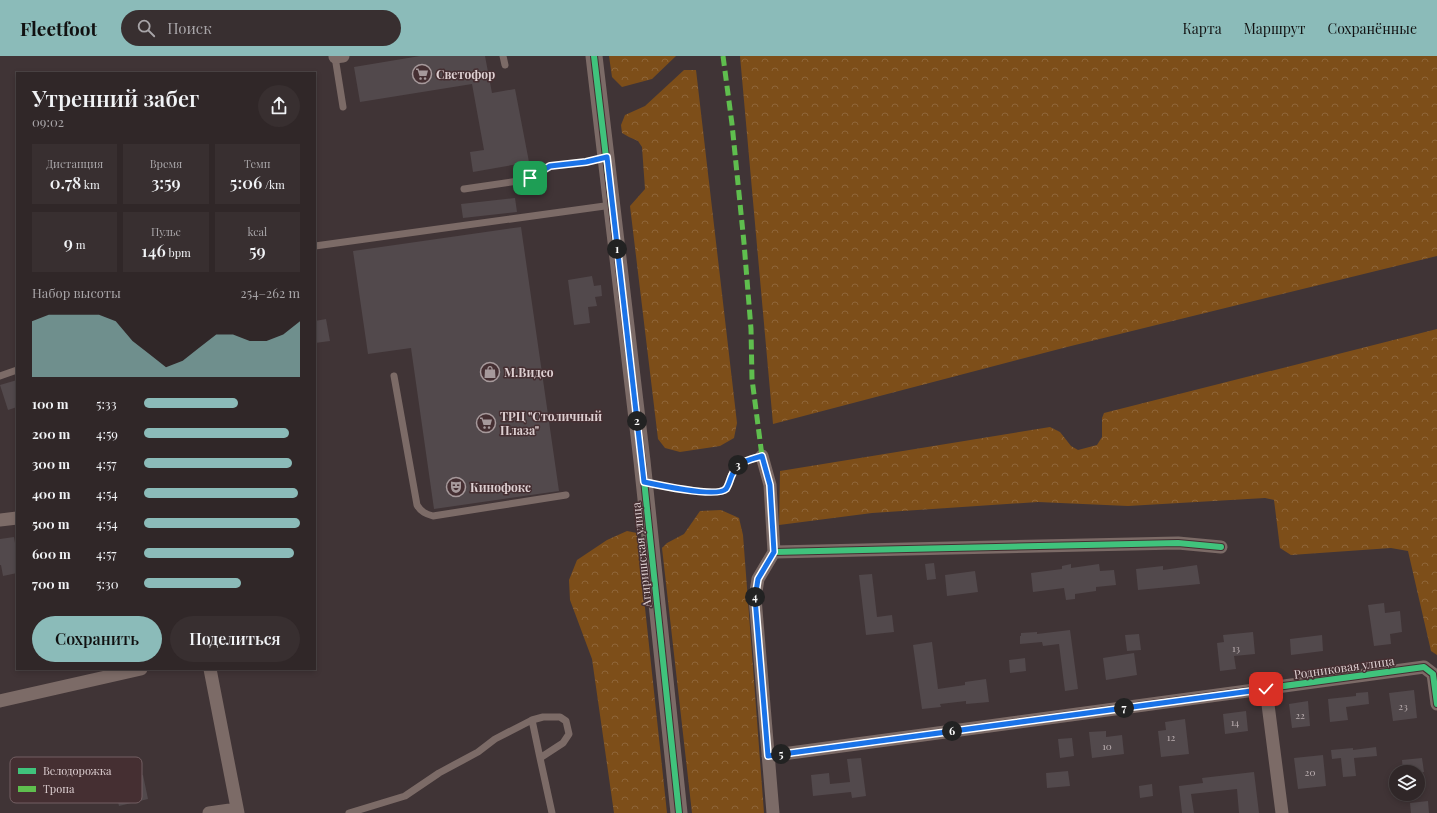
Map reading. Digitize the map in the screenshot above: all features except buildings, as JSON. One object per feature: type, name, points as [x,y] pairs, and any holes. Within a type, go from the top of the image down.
[{"type":"street","name":"Агиришская улица","points":[[594,56],[644,482],[679,813]]},
{"type":"street","points":[[762,456],[770,485],[774,552],[758,579],[755,598],[773,813]]},
{"type":"street","points":[[0,520],[16,518]]},
{"type":"street","points":[[774,552],[1178,543],[1221,547]]},
{"type":"street","name":"Родниковая улица","points":[[768,756],[1424,667],[1433,674],[1437,704]]},
{"type":"street","points":[[0,701],[137,670]]},
{"type":"street","points":[[209,813],[237,811],[210,670]]},
{"type":"street","points":[[1266,689],[1282,813]]},
{"type":"lane","points":[[338,56],[343,107]]},
{"type":"lane","points":[[503,56],[505,66]]},
{"type":"lane","points":[[464,189],[525,180],[550,166],[586,162],[607,157]]},
{"type":"lane","points":[[316,246],[612,205]]},
{"type":"lane","points":[[0,376],[16,370]]},
{"type":"lane","points":[[394,376],[417,505],[426,515],[433,516],[566,495]]},
{"type":"lane","points":[[644,482],[686,490],[719,492],[725,490],[740,464],[762,456]]},
{"type":"lane","points":[[349,813],[405,796],[439,773],[478,752],[495,739],[532,720],[543,717],[560,717],[566,721],[569,734],[567,739],[540,758]]},
{"type":"lane","points":[[532,720],[552,813]]},
{"type":"green space","points":[[609,56],[676,56],[652,79],[622,87],[612,77]]},
{"type":"green space","points":[[740,56],[1437,56],[1437,256],[1067,347],[773,424]]},
{"type":"green space","points":[[684,70],[696,70],[737,423],[734,438],[720,446],[680,452],[665,448],[658,439],[630,206],[645,189],[642,147],[638,141],[622,133],[621,125],[625,115],[645,106]]},
{"type":"green space","points":[[1437,329],[1437,655],[1431,651],[1408,551],[1391,548],[1291,555],[1280,548],[1274,500],[1265,498],[1128,506],[1038,502],[872,513],[779,525],[780,471],[1050,427],[1060,432],[1071,446],[1078,450],[1097,445],[1102,437],[1102,418],[1104,413]]},
{"type":"green space","points":[[721,510],[739,518],[743,535],[764,813],[692,813],[662,548],[667,543],[684,534],[700,511]]},
{"type":"green space","points":[[627,531],[637,533],[667,813],[614,813],[592,659],[570,600],[569,580],[577,560],[607,540]]},
{"type":"marked path","points":[[723,56],[732,124],[744,243],[751,329],[752,379],[762,456]]},
{"type":"cycle path","points":[[594,56],[642,461],[679,813]]},
{"type":"cycle path","points":[[774,552],[1178,543],[1221,547]]},
{"type":"cycle path","points":[[768,756],[1424,667],[1433,674],[1437,704]]},
{"type":"place","name":"Светофор","points":[[422,74]]},
{"type":"place","name":"М.Видео","points":[[490,372]]},
{"type":"place","name":"ТРЦ \"Столичный Плаза\"","points":[[486,423]]},
{"type":"place","name":"Кинофокс","points":[[456,487]]},
{"type":"route","points":[[530,178],[550,166],[586,162],[607,157],[644,482],[686,490],[719,492],[725,490],[728,486],[736,467],[744,461],[762,456],[770,485],[774,552],[758,579],[755,598],[768,756],[1266,689]]}]
